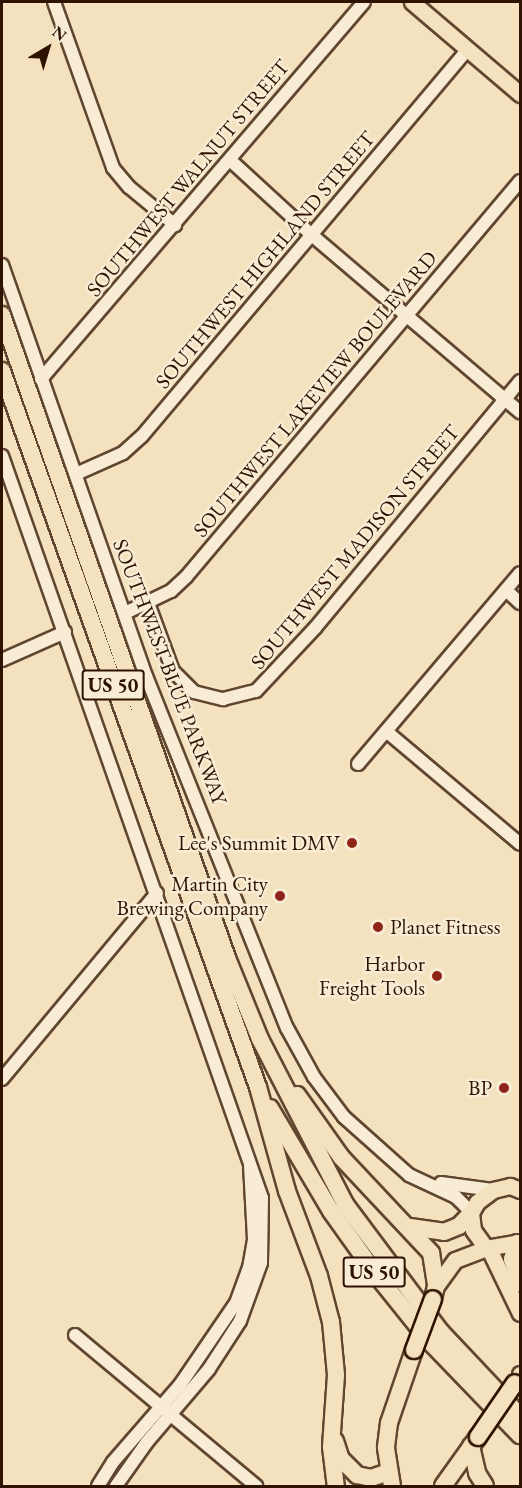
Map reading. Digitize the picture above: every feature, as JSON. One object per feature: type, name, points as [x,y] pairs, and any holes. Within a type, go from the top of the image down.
[{"type":"highway","name":"US 50","points":[[2,315],[223,947],[260,1039],[345,1204],[440,1331],[520,1416]]},
{"type":"highway","name":"US 50","points":[[2,371],[258,1087],[332,1211],[375,1273],[432,1344],[520,1436]]},
{"type":"highway","points":[[260,1039],[327,1140],[365,1185],[431,1253],[435,1292],[389,1423],[390,1479],[371,1478],[352,1472],[338,1453],[332,1423]]},
{"type":"highway","points":[[258,1087],[331,1322],[336,1375],[331,1464],[336,1486]]},
{"type":"highway","points":[[408,1227],[444,1232],[459,1226],[471,1212]]},
{"type":"highway","points":[[520,1242],[512,1259],[520,1284]]},
{"type":"highway","points":[[443,1486],[519,1377]]},
{"type":"highway","points":[[475,1442],[477,1473],[485,1486]]},
{"type":"main road","points":[[412,2],[520,94]]},
{"type":"main road","points":[[517,1186],[493,1190],[471,1212],[473,1230],[487,1248],[520,1313]]},
{"type":"main road","points":[[435,1292],[455,1260],[487,1248],[520,1242]]},
{"type":"street","points":[[54,2],[113,168],[129,187],[175,225]]},
{"type":"street","name":"SOUTHWEST WALNUT STREET","points":[[41,379],[364,2]]},
{"type":"street","name":"SOUTHWEST HIGHLAND STREET","points":[[76,474],[123,453],[142,436],[313,236],[468,49]]},
{"type":"street","points":[[230,160],[406,317],[520,412]]},
{"type":"street","name":"SOUTHWEST LAKEVIEW BOULEVARD","points":[[125,613],[148,603],[186,577],[520,181]]},
{"type":"street","name":"SOUTHWEST BLUE PARKWAY","points":[[2,265],[146,676],[287,1028],[314,1077],[338,1109],[409,1175],[456,1197],[471,1212]]},
{"type":"street","name":"SOUTHWEST MADISON STREET","points":[[148,603],[173,671],[194,692],[223,699],[256,691],[315,628],[520,381]]},
{"type":"street","points":[[2,456],[157,893],[250,1164],[254,1239],[241,1305],[116,1486]]},
{"type":"street","points":[[358,764],[520,573]]},
{"type":"street","points":[[506,590],[520,603]]},
{"type":"street","points":[[2,660],[64,632]]},
{"type":"street","points":[[386,730],[520,844]]},
{"type":"street","points":[[2,1079],[157,893]]},
{"type":"street","name":"SOUTHWEST BLUE PARKWAY","points":[[394,1162],[447,1185],[493,1190]]},
{"type":"street","points":[[75,1335],[256,1486]]},
{"type":"street","points":[[98,1486],[113,1462],[166,1412]]},
{"type":"place","name":"Lee's Summit DMV","points":[[352,843]]},
{"type":"place","name":"Martin City Brewing Company","points":[[280,896]]},
{"type":"place","name":"Planet Fitness","points":[[378,927]]},
{"type":"place","name":"Harbor Freight Tools","points":[[437,976]]},
{"type":"place","name":"BP","points":[[504,1088]]}]
